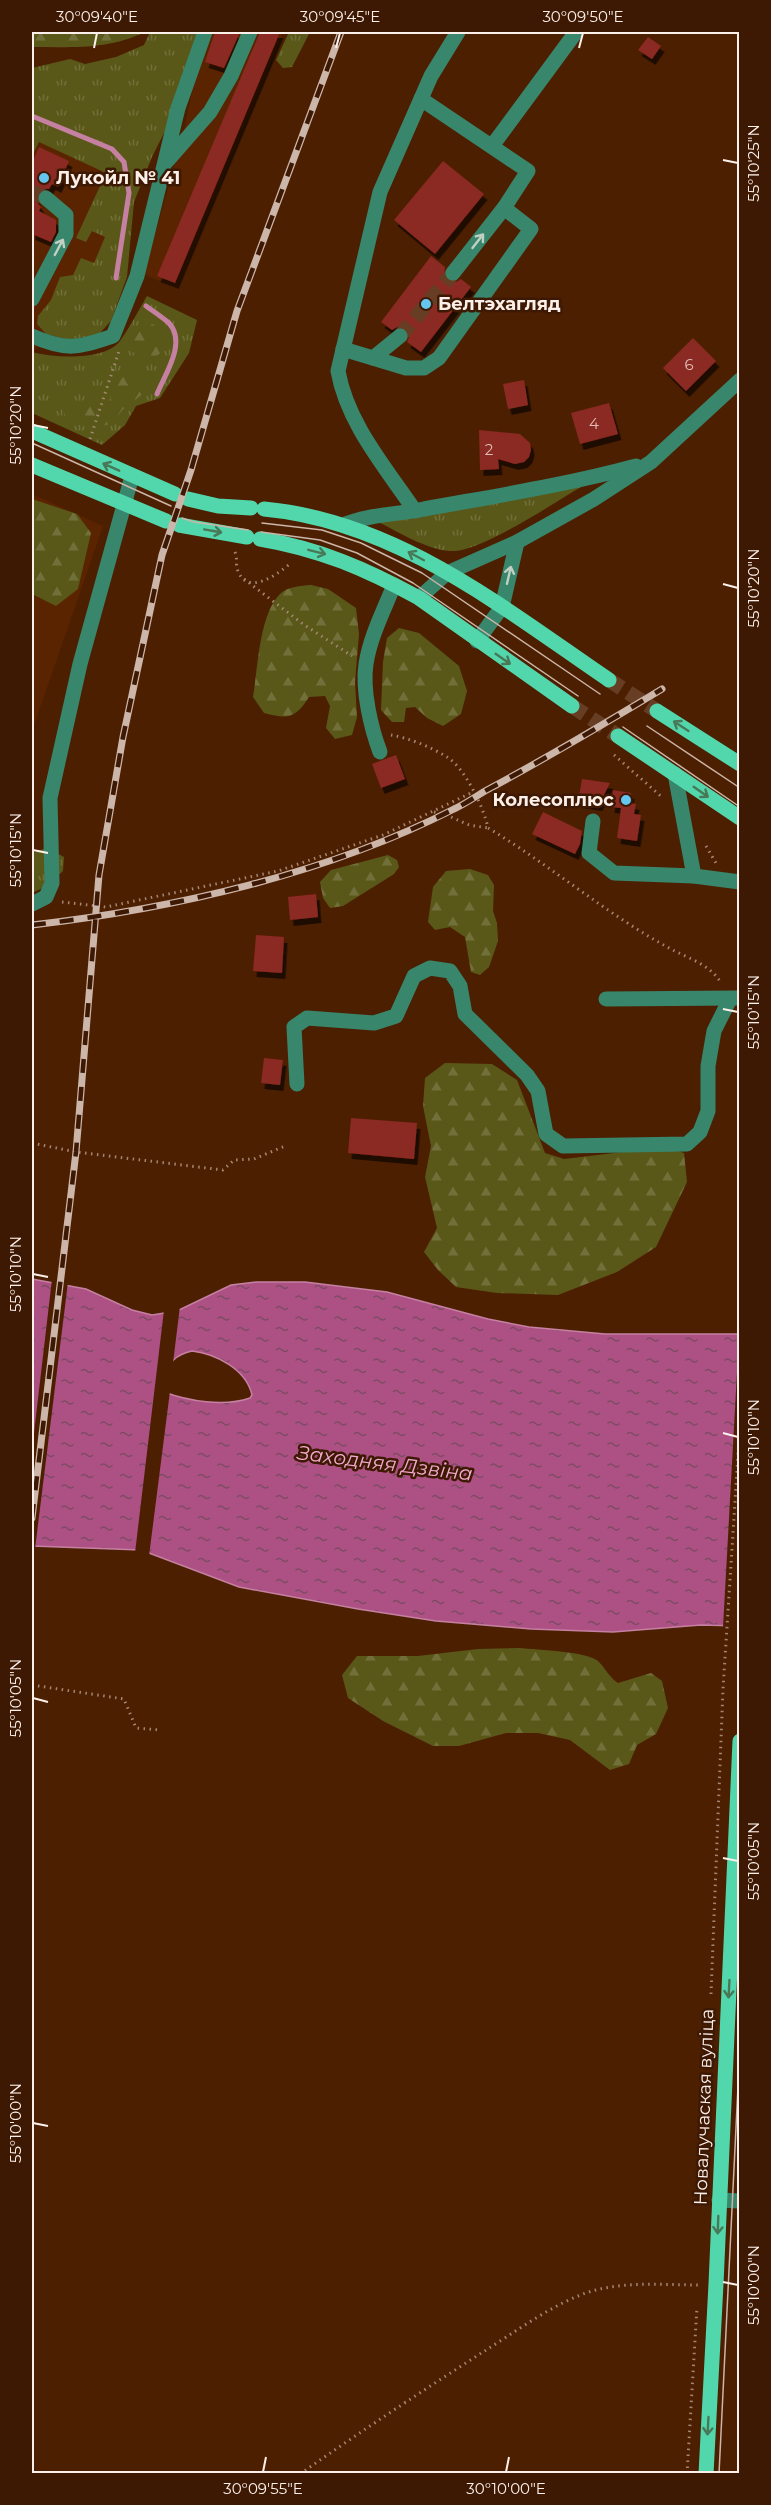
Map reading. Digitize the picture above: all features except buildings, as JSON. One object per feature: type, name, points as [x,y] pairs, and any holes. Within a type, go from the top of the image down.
[{"type":"main road","points":[[32,431],[181,497],[219,506],[258,509],[322,519],[384,539],[447,573],[502,607],[609,680]]},
{"type":"main road","points":[[32,465],[123,505],[173,523],[324,554],[364,568],[419,598],[572,706]]},
{"type":"main road","points":[[657,711],[740,764]]},
{"type":"main road","points":[[618,736],[740,818]]},
{"type":"main road","name":"Новалучаская вуліца","points":[[706,2474],[740,1741]]},
{"type":"street","points":[[32,336],[48,343],[81,347],[113,336],[137,276],[178,108],[206,32]]},
{"type":"street","points":[[165,163],[210,112],[231,76],[250,32]]},
{"type":"street","points":[[415,511],[357,423],[341,389],[338,371],[380,192],[431,76],[458,32]]},
{"type":"street","points":[[492,146],[576,32]]},
{"type":"street","points":[[421,99],[528,171],[504,208],[453,273]]},
{"type":"street","points":[[32,296],[66,234],[66,215],[46,198]]},
{"type":"street","points":[[343,350],[406,368],[424,368],[439,358],[531,229],[504,208]]},
{"type":"street","points":[[373,358],[400,336]]},
{"type":"street","points":[[419,598],[447,573],[516,542],[594,499],[651,462],[740,380]]},
{"type":"street","points":[[343,525],[359,518],[415,511],[598,477],[651,462]]},
{"type":"street","points":[[32,904],[46,897],[52,883],[50,798],[80,664],[132,476]]},
{"type":"street","points":[[477,640],[502,607],[516,542]]},
{"type":"street","points":[[380,752],[372,731],[366,665],[394,585]]},
{"type":"street","points":[[675,774],[694,876]]},
{"type":"street","points":[[593,821],[588,853],[614,873],[694,876],[740,882]]},
{"type":"street","points":[[297,1084],[294,1028],[307,1018],[374,1023],[396,1016],[414,976],[430,968],[450,972],[460,986],[465,1014],[527,1075],[538,1091],[546,1134],[563,1146],[687,1144],[700,1132],[708,1111],[708,1066],[714,1031],[735,998]]},
{"type":"street","points":[[606,999],[735,998]]},
{"type":"street","points":[[719,2200],[740,2200]]},
{"type":"path","points":[[89,441],[122,344]]},
{"type":"path","points":[[230,548],[237,555],[238,570],[244,579],[303,624],[366,665]]},
{"type":"path","points":[[244,579],[258,583],[274,577],[296,558]]},
{"type":"path","points":[[372,731],[402,737],[449,758],[484,808],[488,828]]},
{"type":"path","points":[[46,897],[68,904],[106,907],[278,871],[383,835],[474,791]]},
{"type":"path","points":[[432,812],[444,814],[469,825],[488,828],[631,927],[699,962],[717,977],[735,998]]},
{"type":"path","points":[[32,1143],[76,1152],[223,1170],[234,1160],[254,1159],[285,1146]]},
{"type":"path","points":[[710,1999],[723,1689],[740,1424]]},
{"type":"path","points":[[32,1685],[124,1699],[136,1728],[160,1730]]},
{"type":"path","points":[[698,2274],[698,2286]]},
{"type":"path","points":[[300,2474],[520,2328],[578,2296],[622,2285],[670,2283],[698,2286],[716,2284]]},
{"type":"path","points":[[687,2474],[697,2297]]},
{"type":"shaded area","points":[[211,32],[283,32],[177,289],[144,274],[184,131],[197,68]]},
{"type":"shaded area","points":[[32,125],[111,159],[111,321],[70,340],[46,334],[33,353]]},
{"type":"shaded area","points":[[32,494],[103,526],[32,731]]},
{"type":"green space","points":[[32,32],[144,32],[103,45],[32,47]]},
{"type":"green space","points":[[150,32],[201,32],[173,115],[152,157],[134,202],[127,277],[111,321],[99,334],[70,340],[46,334],[37,324],[38,316],[51,300],[60,277],[73,275],[81,258],[94,263],[105,237],[92,231],[86,242],[76,238],[106,173],[39,142],[32,156],[32,68],[70,59],[85,64],[116,57],[144,45]]},
{"type":"green space","points":[[289,32],[310,32],[292,67],[283,68],[276,60]]},
{"type":"green space","points":[[147,296],[197,320],[189,353],[160,398],[136,406],[125,425],[102,445],[32,413],[32,352],[53,356],[79,356],[103,352],[113,347],[124,336]]},
{"type":"green space","points":[[147,321],[163,330],[163,348],[157,355],[139,359],[129,347],[134,331]]},
{"type":"green space","points":[[133,372],[143,375],[148,386],[140,396],[122,410],[115,422],[86,427],[74,422],[63,412],[66,405],[82,402],[108,404],[118,380]]},
{"type":"green space","points":[[586,484],[498,535],[463,550],[450,551],[431,547],[378,522]]},
{"type":"green space","points":[[32,499],[77,514],[91,533],[78,589],[56,606],[32,594]]},
{"type":"green space","points":[[311,585],[328,589],[356,608],[359,634],[355,682],[357,717],[352,735],[335,739],[326,728],[330,706],[325,696],[309,697],[299,710],[290,716],[264,713],[253,697],[264,628],[273,603],[287,589]]},
{"type":"green space","points":[[399,628],[419,633],[459,666],[467,691],[461,714],[443,726],[427,718],[415,707],[406,708],[404,722],[392,722],[381,710],[383,662],[387,638]]},
{"type":"green space","points":[[47,848],[64,857],[63,871],[45,887],[32,893],[32,853]]},
{"type":"green space","points":[[388,855],[397,860],[399,867],[394,874],[343,906],[330,908],[323,898],[320,882],[331,870]]},
{"type":"green space","points":[[470,869],[488,875],[494,885],[493,911],[497,923],[498,941],[489,967],[480,975],[471,972],[465,937],[450,927],[435,930],[428,922],[433,887],[446,871]]},
{"type":"green space","points":[[445,1063],[492,1064],[517,1080],[545,1153],[564,1159],[665,1147],[684,1153],[687,1182],[656,1247],[617,1272],[558,1295],[497,1293],[456,1287],[438,1270],[424,1252],[437,1228],[425,1177],[431,1146],[423,1106],[425,1078]]},
{"type":"green space","points":[[519,1648],[585,1655],[599,1662],[618,1683],[651,1673],[662,1681],[668,1708],[656,1734],[637,1745],[629,1764],[610,1770],[570,1740],[538,1733],[506,1733],[459,1746],[433,1746],[383,1721],[348,1698],[342,1675],[357,1656],[418,1656],[478,1649]]},
{"type":"water","name":"Заходняя Дзвіна","points":[[32,1279],[86,1289],[132,1310],[152,1315],[177,1311],[231,1285],[256,1282],[305,1282],[387,1292],[488,1319],[529,1327],[605,1334],[739,1334],[739,1626],[701,1625],[613,1632],[531,1629],[436,1621],[239,1587],[141,1550],[32,1546]],"holes":[[[192,1351],[220,1359],[237,1370],[249,1386],[252,1395],[250,1398],[240,1401],[206,1402],[164,1392],[161,1378],[173,1360]]]},
{"type":"pier","points":[[52,1279],[68,1282],[35,1549],[32,1549],[32,1450]]},
{"type":"pier","points":[[180,1306],[173,1363],[164,1379],[166,1390],[170,1391],[149,1556],[135,1553],[164,1310]]},
{"type":"pier","points":[[739,1336],[740,1629],[723,1628]]},
{"type":"waterway","points":[[32,116],[112,149],[124,162],[129,193],[116,278]]},
{"type":"waterway","points":[[146,306],[169,323],[176,340],[173,359],[157,394]]},
{"type":"tunnel","points":[[32,192],[46,198]]},
{"type":"tunnel","points":[[400,336],[453,273]]},
{"type":"tunnel","points":[[609,680],[657,711]]},
{"type":"tunnel","points":[[572,706],[618,736]]},
{"type":"tram line","points":[[32,443],[171,506]]},
{"type":"tram line","points":[[182,518],[248,530]]},
{"type":"tram line","points":[[262,523],[322,530],[361,543],[422,573],[600,694]]},
{"type":"tram line","points":[[261,532],[320,540],[357,553],[413,583],[578,696]]},
{"type":"tram line","points":[[647,726],[740,788]]},
{"type":"tram line","points":[[623,727],[740,807]]},
{"type":"tram line","points":[[719,2474],[740,2046]]},
{"type":"railway","points":[[32,1518],[76,1152],[99,875],[123,737],[162,555],[191,470],[237,311],[341,32]]},
{"type":"railway","points":[[32,925],[85,918],[194,898],[302,870],[354,852],[405,832],[462,805],[662,689]]},
{"type":"place","name":"Лукойл № 41","points":[[44,178]]},
{"type":"place","name":"Белтэхагляд","points":[[426,304]]},
{"type":"place","name":"Колесоплюс","points":[[626,800]]}]
